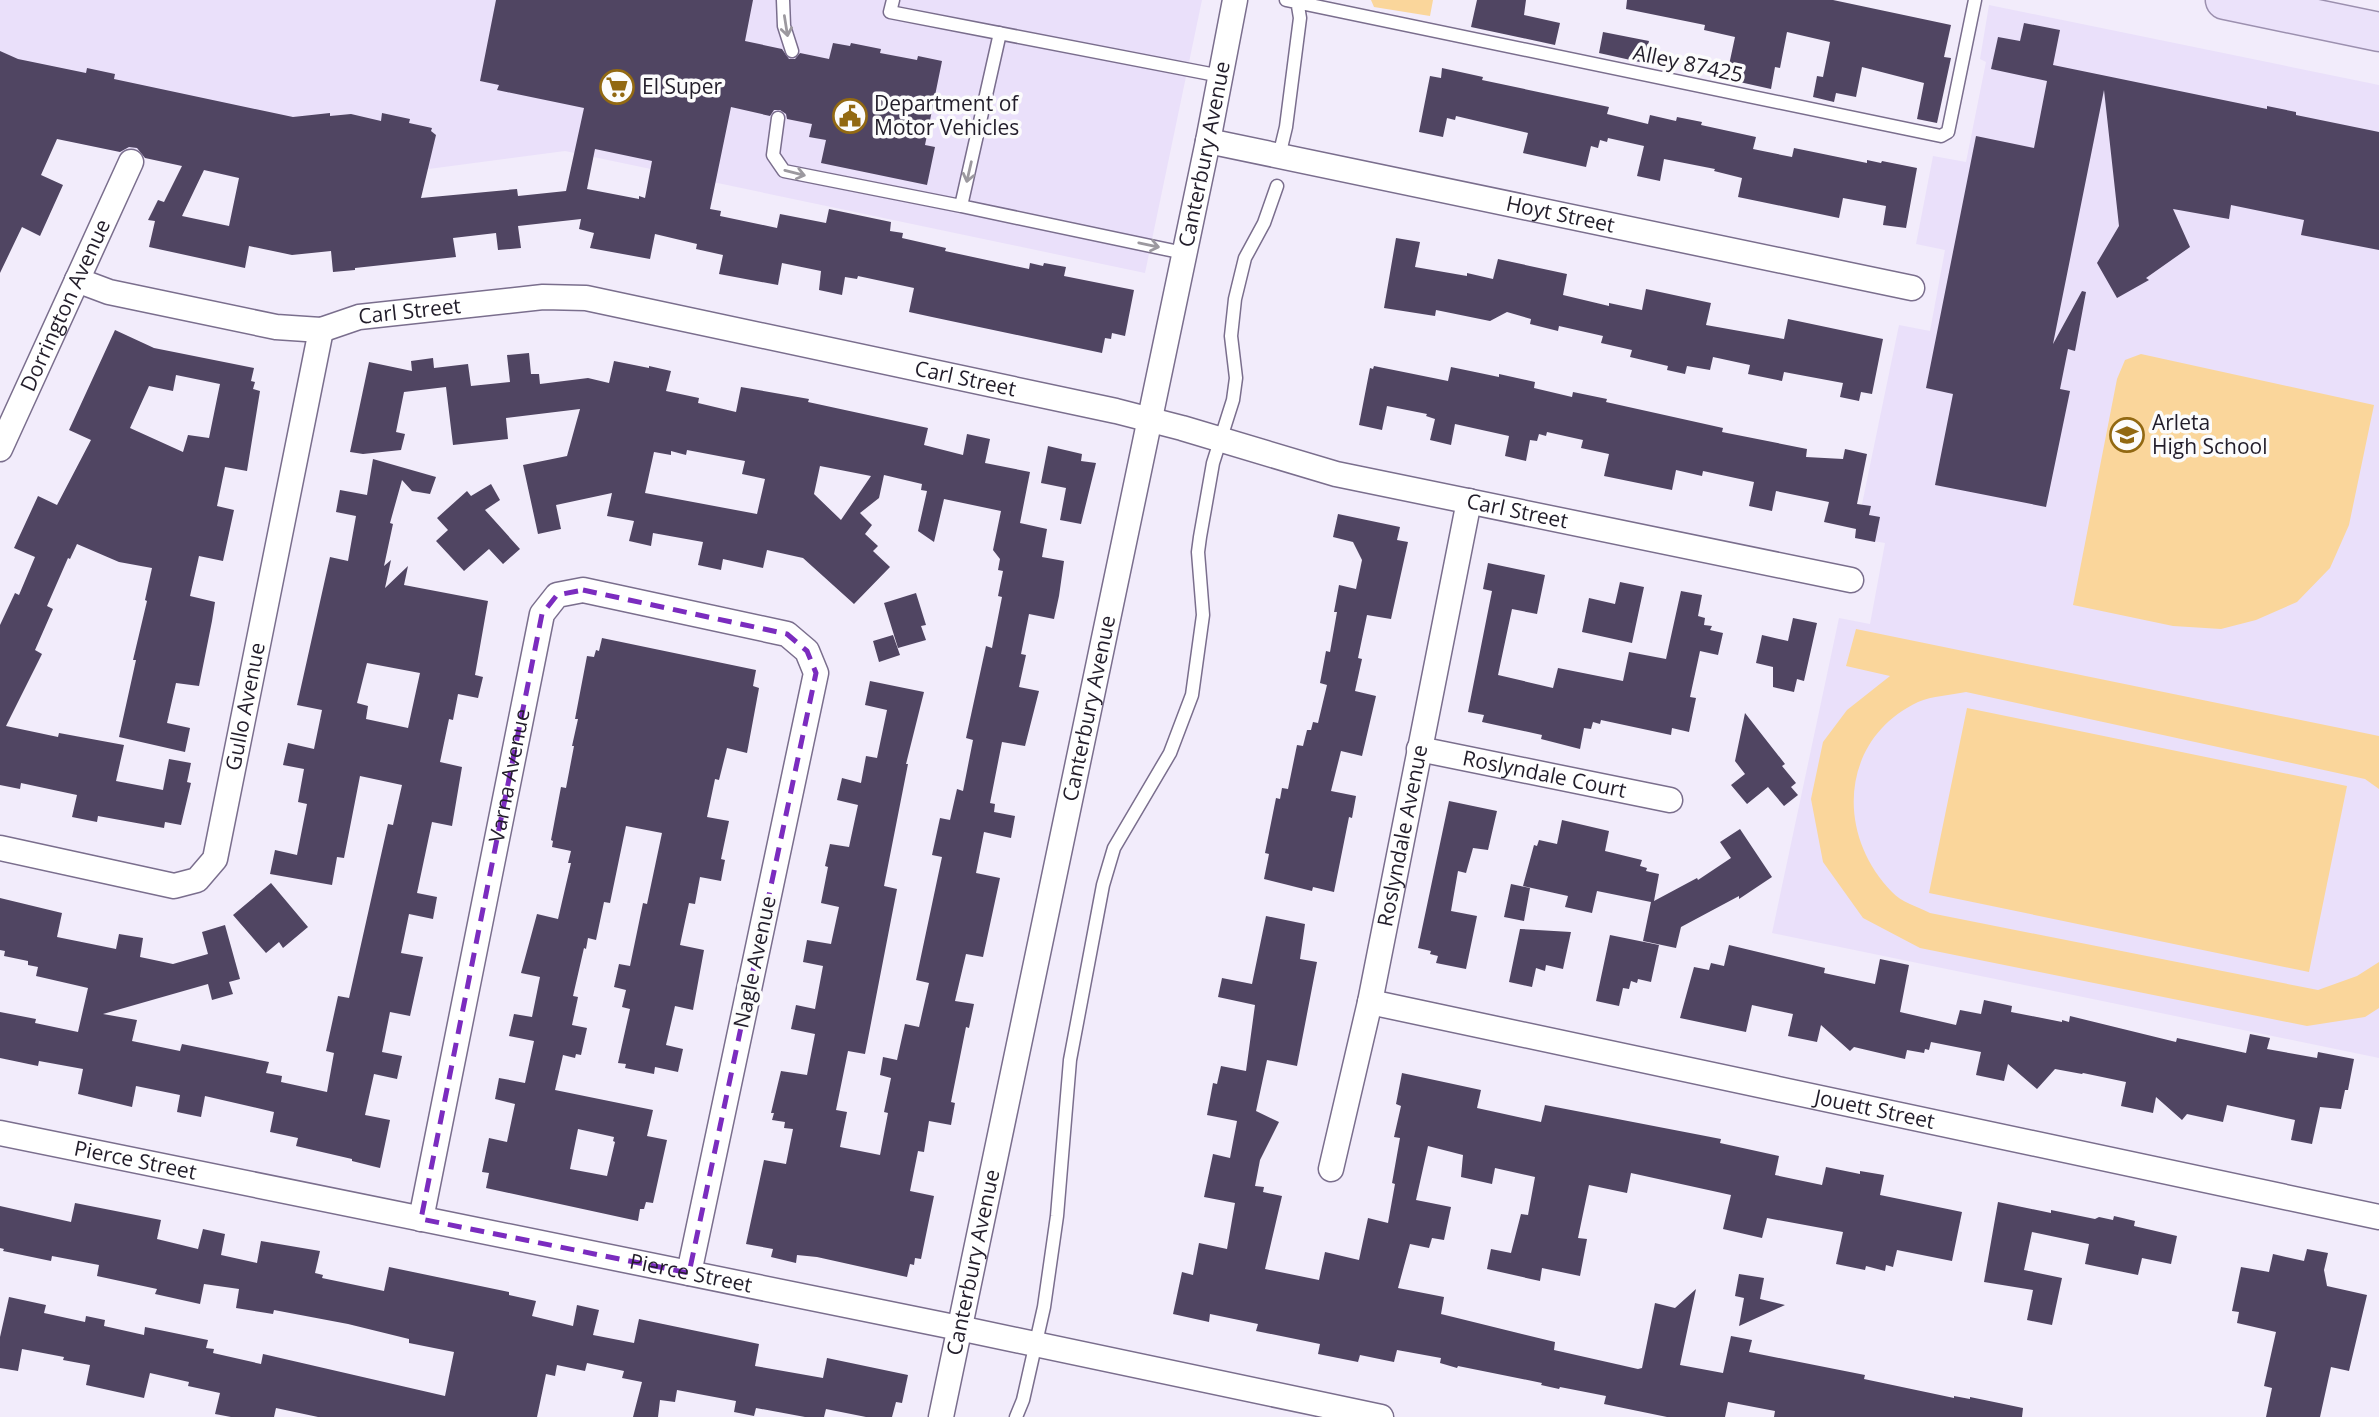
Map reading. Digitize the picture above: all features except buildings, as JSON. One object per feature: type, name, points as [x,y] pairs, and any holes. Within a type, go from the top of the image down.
[{"type":"main road","points":[[2225,0],[2379,32]]},
{"type":"street","name":"Canterbury Avenue","points":[[941,1417],[1209,141],[1236,0]]},
{"type":"street","name":"Hoyt Street","points":[[1209,141],[1912,288]]},
{"type":"street","name":"Dorrington Avenue","points":[[0,449],[131,162]]},
{"type":"street","name":"Carl Street","points":[[77,280],[134,298],[276,327],[321,330],[359,317],[543,296],[586,298],[1150,419],[1336,474],[1851,580]]},
{"type":"street","name":"Gullo Avenue","points":[[0,848],[174,886],[197,880],[215,859],[321,330]]},
{"type":"street","name":"Roslyndale Avenue","points":[[1331,1168],[1370,1002],[1469,501]]},
{"type":"street","name":"Varna Avenue","points":[[421,1219],[542,614],[557,596],[583,590],[786,634],[807,651]]},
{"type":"street","name":"Nagle Avenue","points":[[689,1273],[816,673],[807,651]]},
{"type":"street","name":"Roslyndale Court","points":[[1419,749],[1670,800]]},
{"type":"street","name":"Jouett Street","points":[[1370,1002],[2379,1217]]},
{"type":"street","name":"Pierce Street","points":[[0,1133],[959,1328],[1381,1417]]},
{"type":"lane","points":[[783,0],[784,26],[792,51]]},
{"type":"lane","points":[[893,0],[890,12],[1221,76]]},
{"type":"lane","name":"Alley 87425","points":[[1293,1],[1941,136],[1948,132],[1975,0]]},
{"type":"lane","points":[[1279,156],[1286,127],[1300,18],[1293,1]]},
{"type":"lane","points":[[961,206],[1000,33]]},
{"type":"lane","points":[[778,118],[773,156],[784,171],[1184,253]]},
{"type":"lane","points":[[1016,1417],[1023,1400],[1044,1307],[1057,1216],[1070,1060],[1100,898],[1114,848],[1170,753],[1192,695],[1203,615],[1199,544],[1213,463],[1233,400],[1236,378],[1231,336],[1235,299],[1245,258],[1264,223],[1277,186]]},
{"type":"highlighted area","points":[[583,590],[787,634],[807,651],[816,673],[689,1273],[421,1219],[542,614],[557,595]]},
{"type":"shaded area","points":[[0,0],[1202,0],[1145,273],[565,151],[285,188],[0,126]]},
{"type":"shaded area","points":[[1371,0],[1433,0],[1430,16],[1374,7]]},
{"type":"shaded area","name":"Arleta High School","points":[[1989,5],[2379,85],[2379,1058],[1772,933],[1839,618],[1870,624],[1885,543],[1855,538],[1899,325],[1930,331],[1945,250],[1916,244],[1933,156],[1966,162],[1986,62],[1980,59]]},
{"type":"shaded area","points":[[2141,354],[2374,405],[2349,525],[2330,568],[2297,602],[2256,620],[2221,629],[2173,626],[2073,605],[2117,379],[2125,360]]},
{"type":"shaded area","points":[[1856,629],[2379,736],[2379,789],[2365,779],[1966,692],[1923,700],[1892,718],[1873,739],[1860,763],[1854,789],[1855,816],[1861,843],[1874,869],[1896,896],[1930,913],[2318,990],[2357,976],[2379,962],[2379,1008],[2365,1017],[2307,1026],[1920,948],[1863,918],[1823,862],[1811,799],[1823,742],[1847,710],[1890,676],[1846,666]]},
{"type":"shaded area","points":[[1967,708],[2347,786],[2309,972],[1929,893]]},
{"type":"place","name":"El Super","points":[[617,87]]},
{"type":"place","name":"Department of Motor Vehicles","points":[[850,116]]},
{"type":"place","name":"Arleta High School","points":[[2127,435]]}]
